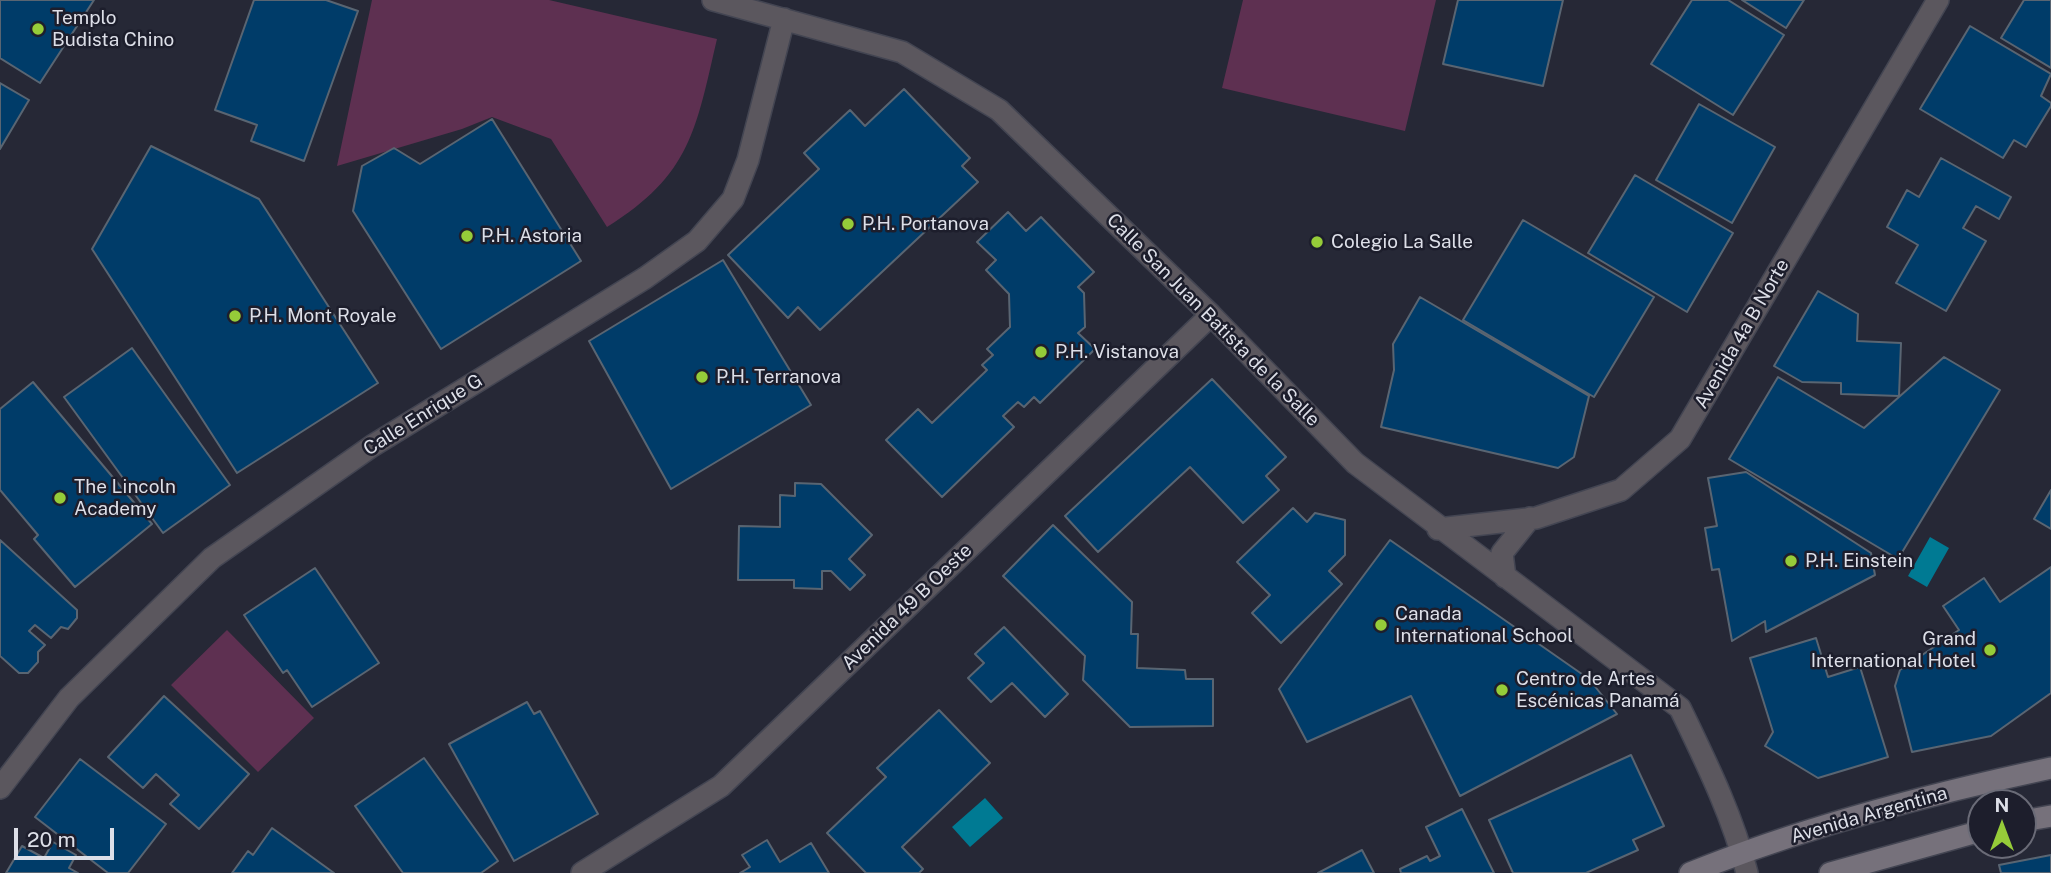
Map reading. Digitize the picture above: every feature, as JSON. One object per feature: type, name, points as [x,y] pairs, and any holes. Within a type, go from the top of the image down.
[{"type":"street","name":"Calle San Juan Batista de la Salle","points":[[713,0],[902,52],[999,110],[1211,315],[1355,463],[1438,529],[1680,708],[1705,759],[1742,852]]},
{"type":"street","name":"Avenida 4a B Norte","points":[[1438,529],[1530,518],[1621,490],[1680,439],[1938,0]]},
{"type":"street","name":"Calle Enrique G","points":[[0,788],[69,698],[212,558],[372,446],[645,278],[697,241],[733,200],[748,160],[784,19]]},
{"type":"street","name":"Avenida 49 B Oeste","points":[[582,873],[720,786],[1211,315]]},
{"type":"street","points":[[1505,577],[1502,553],[1530,518]]},
{"type":"street","name":"Avenida Argentina","points":[[1690,873],[1742,852],[1926,796],[2051,768]]},
{"type":"street","points":[[1830,873],[1967,835]]},
{"type":"street","points":[[1742,852],[1747,873]]},
{"type":"shaded area","points":[[372,0],[549,0],[717,39],[703,99],[686,147],[657,188],[635,208],[607,227],[551,139],[492,117],[462,129],[337,166]]},
{"type":"shaded area","points":[[1243,0],[1436,0],[1405,131],[1222,88]]},
{"type":"shaded area","points":[[227,630],[314,718],[258,772],[171,685]]},
{"type":"water","points":[[1930,537],[1949,548],[1927,587],[1908,576]]},
{"type":"water","points":[[985,798],[1003,818],[970,847],[952,827]]},
{"type":"building","name":"Templo Budista Chino","points":[[0,0],[94,0],[40,83],[0,58]]},
{"type":"building","points":[[254,0],[326,0],[358,11],[304,161],[251,141],[257,125],[215,110]]},
{"type":"building","points":[[1458,0],[1563,0],[1543,86],[1443,64]]},
{"type":"building","points":[[1692,0],[1728,0],[1784,35],[1733,115],[1651,64]]},
{"type":"building","points":[[1742,0],[1804,0],[1786,28]]},
{"type":"building","points":[[2024,0],[2051,0],[2051,68],[2001,38]]},
{"type":"building","points":[[1970,26],[2051,74],[2041,96],[2051,103],[2051,106],[2026,147],[2014,140],[2003,158],[1920,109]]},
{"type":"building","points":[[0,83],[29,100],[0,149]]},
{"type":"building","name":"P.H. Portanova","points":[[904,89],[970,158],[962,166],[978,182],[820,330],[798,307],[788,318],[728,255],[819,169],[804,153],[850,110],[865,126]]},
{"type":"building","points":[[1699,104],[1775,147],[1732,223],[1656,180]]},
{"type":"building","name":"P.H. Astoria","points":[[492,119],[581,261],[441,349],[353,211],[362,166],[394,148],[420,164]]},
{"type":"building","name":"P.H. Mont Royale","points":[[151,146],[259,199],[378,383],[237,473],[92,249]]},
{"type":"building","points":[[1941,158],[2011,197],[1999,219],[1976,206],[1963,228],[1986,241],[1946,311],[1896,283],[1918,245],[1887,227],[1907,190],[1919,197]]},
{"type":"building","points":[[1635,175],[1733,233],[1687,312],[1588,253]]},
{"type":"building","name":"P.H. Vistanova","points":[[1008,212],[1026,231],[1041,217],[1094,272],[1078,287],[1084,293],[1085,327],[1078,333],[1095,349],[1040,403],[1034,397],[1024,407],[1018,402],[1003,416],[1014,427],[942,497],[886,440],[918,409],[932,423],[987,370],[982,365],[993,355],[987,349],[1010,327],[1009,294],[986,270],[996,260],[977,242]]},
{"type":"building","points":[[1523,220],[1654,297],[1594,397],[1463,320]]},
{"type":"building","name":"P.H. Terranova","points":[[723,260],[811,405],[671,489],[589,341]]},
{"type":"building","points":[[1818,291],[1858,314],[1857,341],[1901,343],[1899,396],[1841,394],[1841,383],[1802,382],[1774,366]]},
{"type":"building","points":[[1420,297],[1589,396],[1574,457],[1558,468],[1381,427],[1394,370],[1393,344]]},
{"type":"building","points":[[132,348],[230,485],[163,533],[64,397]]},
{"type":"building","points":[[1944,357],[2000,390],[1898,559],[1729,459],[1778,377],[1864,428]]},
{"type":"building","points":[[1212,379],[1286,457],[1266,476],[1279,490],[1243,523],[1190,467],[1098,552],[1065,516]]},
{"type":"building","points":[[33,382],[152,524],[75,587],[34,539],[38,535],[0,490],[0,409]]},
{"type":"building","name":"P.H. Einstein","points":[[1746,472],[1871,553],[1875,575],[1766,632],[1765,621],[1732,641],[1719,569],[1712,570],[1705,528],[1717,526],[1708,478]]},
{"type":"building","points":[[795,483],[821,484],[872,535],[849,559],[865,575],[850,590],[831,571],[822,571],[822,589],[794,588],[794,580],[738,580],[739,526],[780,527],[780,495],[795,496]]},
{"type":"building","points":[[2051,490],[2051,529],[2034,519]]},
{"type":"building","points":[[1293,508],[1307,522],[1315,513],[1345,520],[1345,555],[1329,571],[1342,584],[1281,643],[1252,613],[1270,595],[1237,562]]},
{"type":"building","points":[[1053,525],[1132,602],[1131,634],[1138,634],[1137,668],[1185,670],[1186,679],[1213,679],[1213,726],[1130,727],[1083,680],[1085,656],[1003,576]]},
{"type":"building","points":[[0,540],[77,610],[77,618],[68,629],[61,627],[51,638],[35,625],[29,631],[45,645],[38,652],[38,662],[28,673],[19,673],[0,656]]},
{"type":"building","points":[[1390,540],[1589,679],[1617,714],[1460,796],[1411,696],[1307,742],[1279,689]]},
{"type":"building","name":"Grand International Hotel","points":[[2051,567],[2051,693],[1991,736],[1912,752],[1895,686],[1900,670],[1959,630],[1943,606],[1984,578],[2000,602]]},
{"type":"building","points":[[315,568],[379,663],[312,707],[287,670],[283,673],[244,615]]},
{"type":"building","points":[[1004,627],[1068,694],[1045,717],[1012,683],[991,702],[968,678],[984,663],[975,654]]},
{"type":"building","points":[[1816,638],[1828,677],[1860,667],[1888,757],[1818,778],[1765,746],[1773,732],[1750,658]]},
{"type":"building","points":[[164,696],[249,774],[199,829],[170,804],[179,795],[156,774],[143,788],[108,757]]},
{"type":"building","points":[[527,702],[534,714],[540,711],[598,814],[514,861],[449,744]]},
{"type":"building","points":[[939,710],[990,763],[902,847],[923,869],[919,873],[866,873],[827,833],[886,777],[877,768]]},
{"type":"building","points":[[1631,755],[1664,826],[1633,840],[1638,850],[1586,873],[1513,873],[1489,820]]},
{"type":"building","points":[[424,758],[498,861],[481,873],[403,873],[355,806]]},
{"type":"building","points":[[80,759],[166,824],[128,873],[108,873],[35,817]]},
{"type":"building","points":[[1462,809],[1494,873],[1401,873],[1400,869],[1427,856],[1430,861],[1440,856],[1426,827]]},
{"type":"building","points":[[272,828],[334,873],[232,873],[248,851],[253,855]]},
{"type":"building","points":[[767,840],[780,862],[811,843],[829,873],[740,873],[750,867],[742,855]]},
{"type":"building","points":[[53,842],[76,855],[69,868],[78,873],[6,873],[22,846],[44,858]]},
{"type":"building","points":[[1362,850],[1374,873],[1318,873]]},
{"type":"building","points":[[2051,855],[2051,873],[2001,873],[1999,865]]},
{"type":"place","name":"Templo Budista Chino","points":[[38,29]]},
{"type":"place","name":"P.H. Portanova","points":[[848,224]]},
{"type":"place","name":"P.H. Astoria","points":[[467,236]]},
{"type":"place","name":"Colegio La Salle","points":[[1317,242]]},
{"type":"place","name":"P.H. Mont Royale","points":[[235,316]]},
{"type":"place","name":"P.H. Vistanova","points":[[1041,352]]},
{"type":"place","name":"P.H. Terranova","points":[[702,377]]},
{"type":"place","name":"The Lincoln Academy","points":[[60,498]]},
{"type":"place","name":"P.H. Einstein","points":[[1791,561]]},
{"type":"place","name":"Canada International School","points":[[1381,625]]},
{"type":"place","name":"Grand International Hotel","points":[[1990,650]]},
{"type":"place","name":"Centro de Artes Escénicas Panamá","points":[[1502,690]]}]
